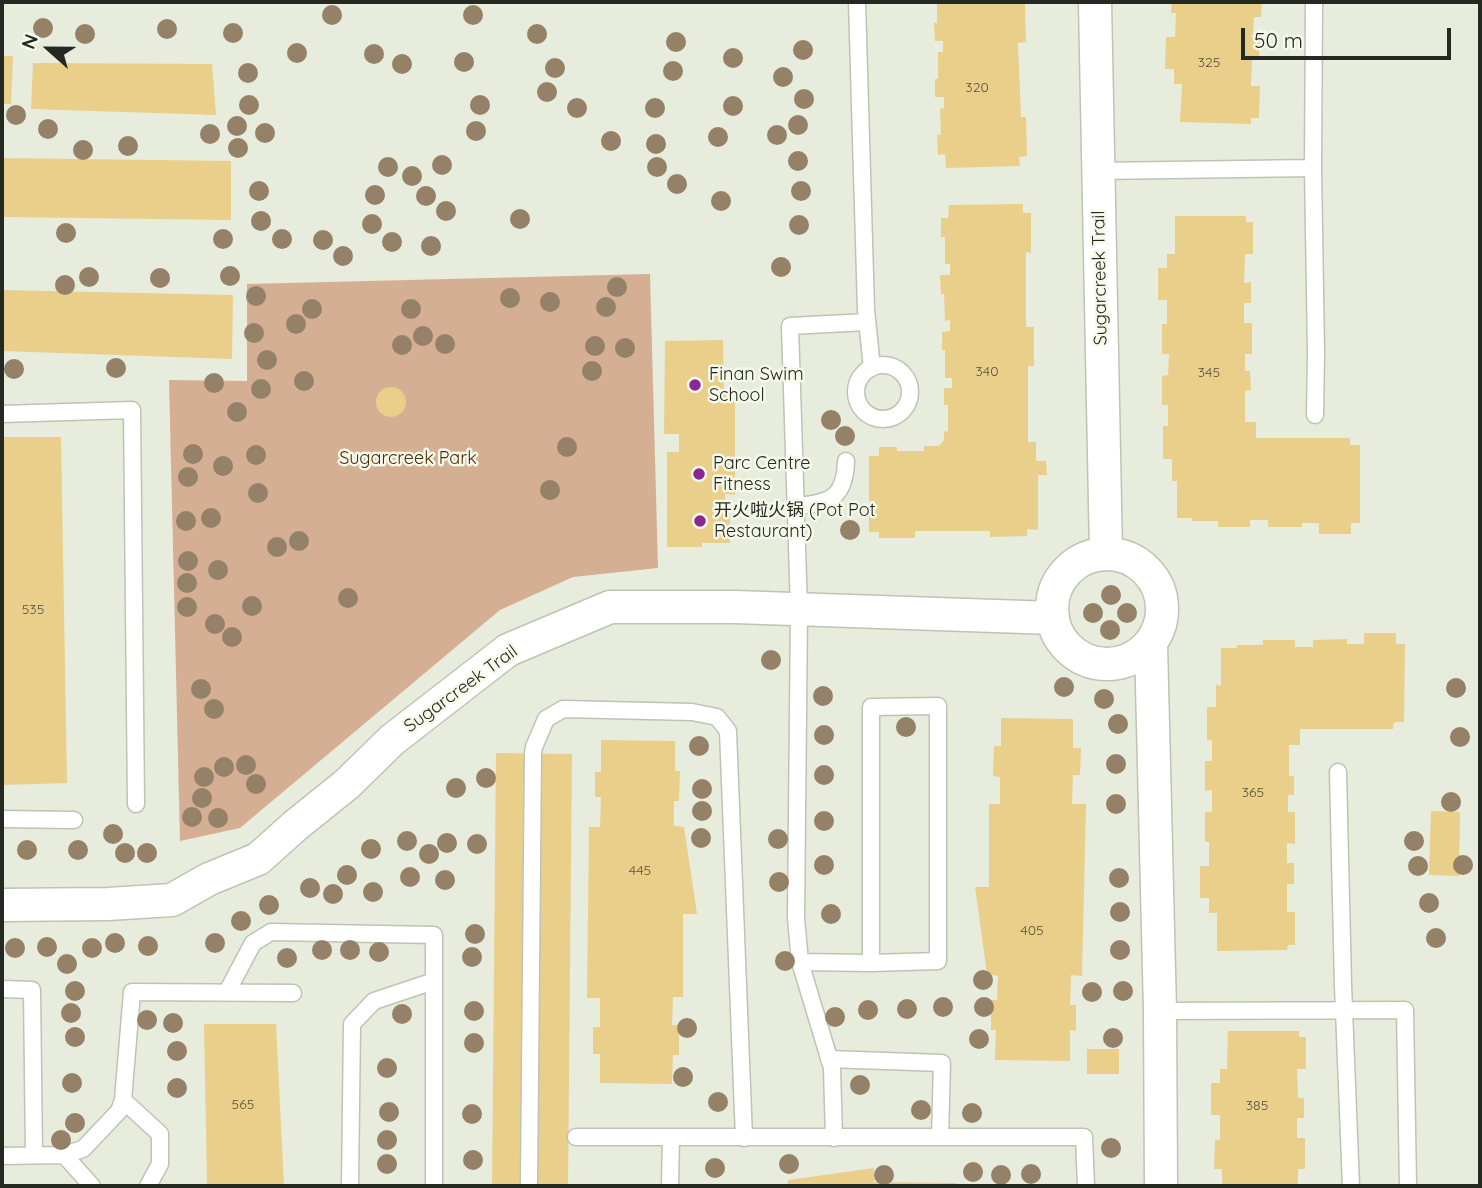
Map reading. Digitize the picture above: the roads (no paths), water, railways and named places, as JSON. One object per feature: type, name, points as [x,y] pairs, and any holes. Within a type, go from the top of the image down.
[{"type":"street","name":"Sugarcreek Trail","points":[[1095,2],[1106,554]]},
{"type":"street","points":[[1106,554],[1127,557],[1143,566],[1155,580],[1161,597],[1161,622],[1151,644],[1132,660],[1108,666],[1084,661],[1065,647],[1053,626],[1051,601],[1058,582],[1071,566],[1089,556],[1106,554]]},
{"type":"street","name":"Sugarcreek Trail","points":[[2,905],[108,904],[172,900],[209,879],[258,859],[347,785],[392,740],[508,650],[610,607],[735,607],[1053,618]]},
{"type":"street","points":[[1151,644],[1160,1011],[1161,1186]]},
{"type":"lane","points":[[857,2],[867,322],[872,368]]},
{"type":"lane","points":[[1314,2],[1315,415]]},
{"type":"lane","points":[[1098,171],[1313,168]]},
{"type":"lane","points":[[834,1138],[832,1068],[800,962],[796,918],[799,610],[790,326],[867,322]]},
{"type":"lane","points":[[2,414],[132,410],[136,804]]},
{"type":"lane","points":[[796,506],[820,504],[837,495],[846,471],[846,461]]},
{"type":"lane","points":[[800,962],[871,963],[937,961],[937,706],[871,707],[871,963]]},
{"type":"lane","points":[[529,1182],[533,753],[546,719],[563,709],[692,712],[717,717],[728,731],[744,1138]]},
{"type":"lane","points":[[1338,772],[1350,1186]]},
{"type":"lane","points":[[2,819],[74,820]]},
{"type":"lane","points":[[227,992],[253,943],[271,932],[434,935],[434,1186]]},
{"type":"lane","points":[[350,1186],[352,1024],[374,1001],[434,981]]},
{"type":"lane","points":[[2,989],[32,990],[34,1155]]},
{"type":"lane","points":[[2,1156],[64,1155],[83,1149],[119,1111],[123,1100],[132,992],[293,993]]},
{"type":"lane","points":[[1160,1011],[1405,1010],[1408,1186]]},
{"type":"lane","points":[[829,1059],[942,1063],[940,1137]]},
{"type":"lane","points":[[123,1100],[160,1134],[160,1164],[148,1186]]},
{"type":"lane","points":[[576,1137],[1084,1137],[1086,1186]]},
{"type":"lane","points":[[670,1186],[671,1138]]},
{"type":"lane","points":[[64,1155],[92,1186]]},
{"type":"place","name":"Finan Swim School","points":[[695,385]]},
{"type":"place","name":"Parc Centre Fitness","points":[[699,474]]},
{"type":"place","name":"开火啦火锅 (Pot Pot Restaurant)","points":[[700,521]]},
{"type":"park label","name":"Sugarcreek Park","points":[[408,459]]}]
